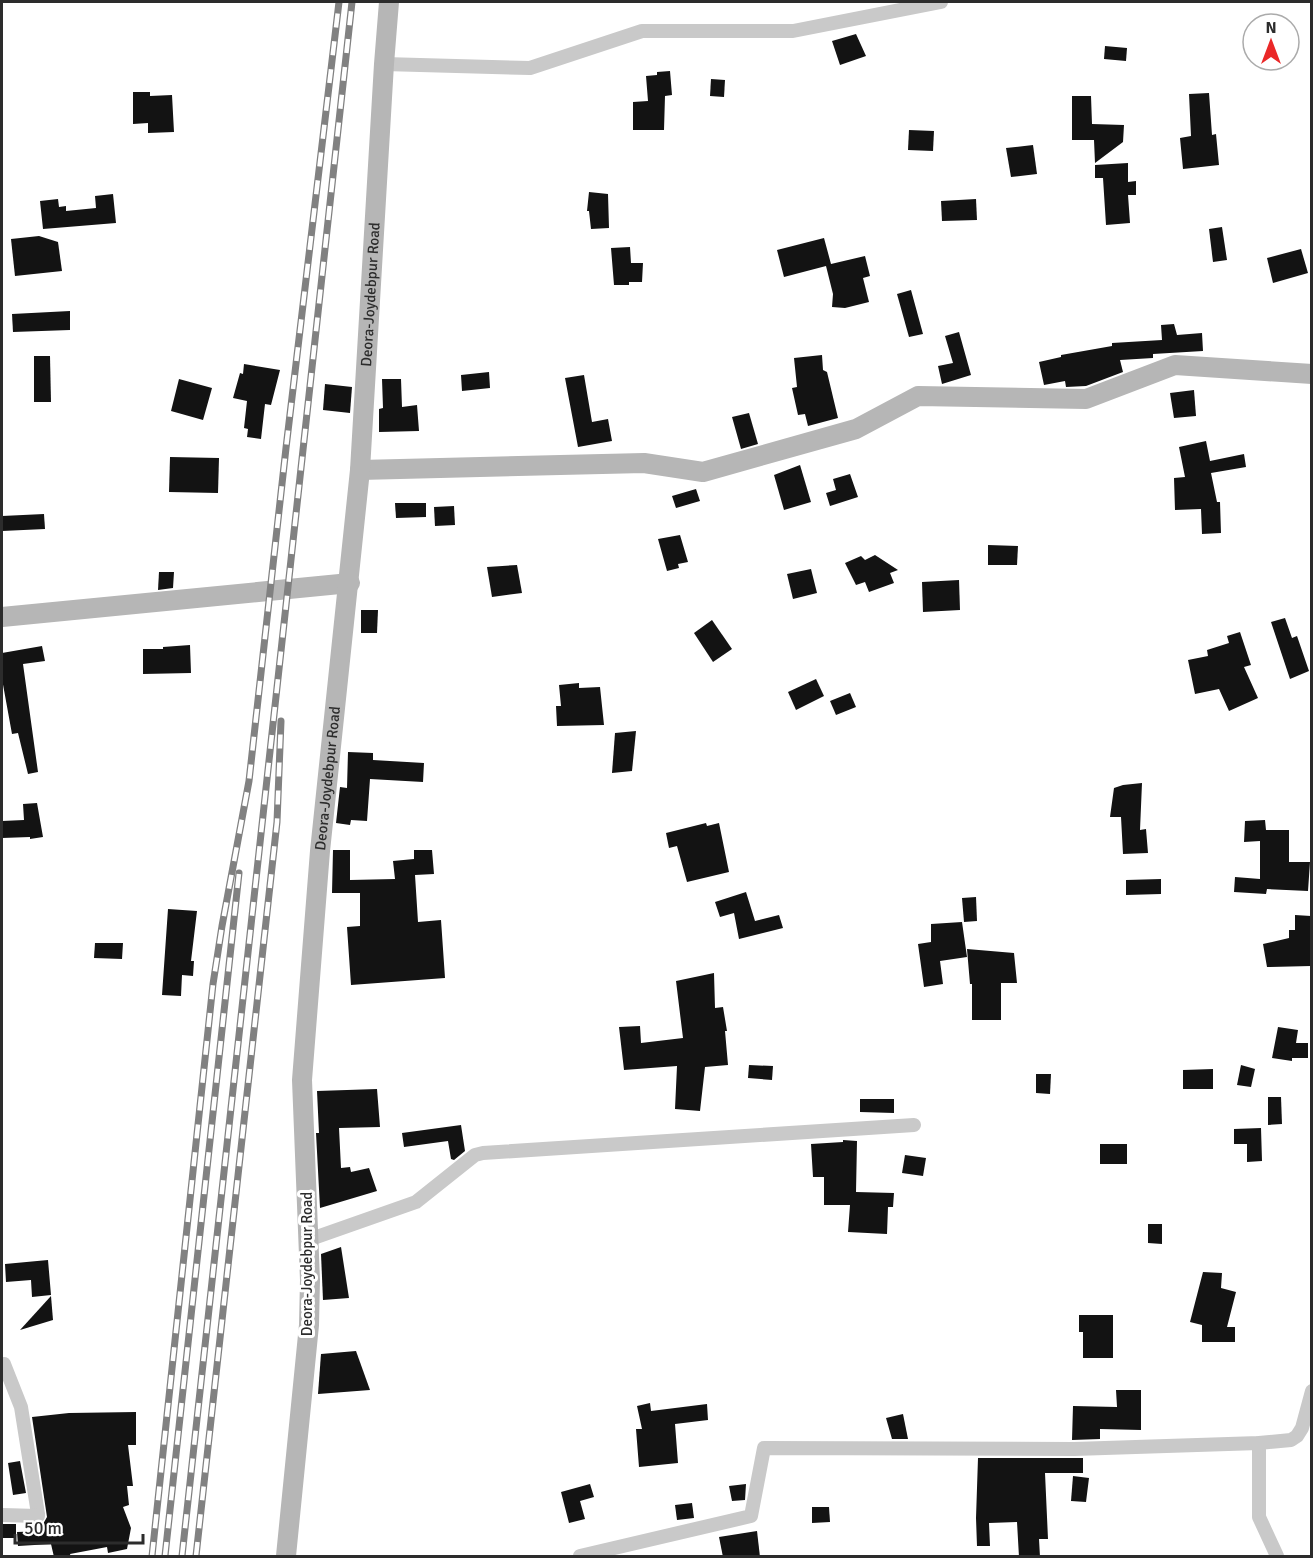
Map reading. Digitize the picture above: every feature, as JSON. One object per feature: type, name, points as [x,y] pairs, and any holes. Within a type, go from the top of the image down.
[{"type":"street","name":"Deora-Joydebpur Road","points":[[286,1557],[309,1325],[303,1080],[320,851],[350,583],[360,470],[389,2]]},
{"type":"street","points":[[384,64],[530,68],[642,31],[793,31],[941,2]]},
{"type":"street","points":[[360,470],[644,463],[703,472],[856,429],[918,396],[1086,399],[1175,365],[1311,374]]},
{"type":"street","points":[[2,617],[350,583]]},
{"type":"street","points":[[308,1239],[416,1202],[475,1155],[483,1153],[914,1125]]},
{"type":"street","points":[[2,1365],[4,1364],[21,1407],[38,1515],[2,1515]]},
{"type":"street","points":[[580,1557],[751,1516],[764,1448],[1074,1449],[1291,1440],[1302,1428],[1311,1391]]},
{"type":"street","points":[[1259,1443],[1259,1517],[1277,1557]]},
{"type":"building","points":[[856,34],[866,56],[840,65],[832,41]]},
{"type":"building","points":[[1105,46],[1127,48],[1126,61],[1104,59]]},
{"type":"building","points":[[670,71],[672,95],[665,96],[664,130],[633,130],[633,102],[648,101],[646,76]]},
{"type":"building","points":[[711,79],[725,80],[724,97],[710,96]]},
{"type":"building","points":[[133,92],[150,92],[150,96],[172,95],[174,132],[148,133],[148,123],[133,124]]},
{"type":"building","points":[[1209,93],[1212,135],[1216,134],[1219,165],[1183,169],[1180,138],[1191,136],[1189,94]]},
{"type":"building","points":[[1072,96],[1091,96],[1092,124],[1124,125],[1123,142],[1095,163],[1094,140],[1072,140]]},
{"type":"building","points":[[909,130],[934,131],[933,151],[908,150]]},
{"type":"building","points":[[1033,145],[1037,174],[1011,177],[1006,148]]},
{"type":"building","points":[[1128,163],[1128,182],[1136,181],[1136,195],[1128,195],[1130,223],[1106,225],[1103,178],[1095,178],[1095,165]]},
{"type":"building","points":[[589,192],[608,194],[609,228],[591,229],[589,211],[587,211]]},
{"type":"building","points":[[113,194],[116,223],[43,229],[40,201],[58,199],[59,207],[66,206],[66,211],[96,208],[95,196]]},
{"type":"building","points":[[976,199],[977,220],[942,221],[941,201]]},
{"type":"building","points":[[1222,227],[1227,260],[1213,262],[1209,229]]},
{"type":"building","points":[[39,236],[58,242],[62,271],[15,276],[11,239]]},
{"type":"building","points":[[824,238],[831,264],[865,256],[870,276],[863,278],[869,302],[845,308],[832,307],[833,294],[826,266],[784,277],[777,250]]},
{"type":"building","points":[[630,247],[631,263],[643,263],[642,282],[614,285],[611,248]]},
{"type":"building","points":[[1301,249],[1308,273],[1273,283],[1267,258]]},
{"type":"building","points":[[911,290],[923,334],[909,337],[897,294]]},
{"type":"building","points":[[70,311],[70,330],[13,332],[12,314]]},
{"type":"building","points":[[1174,324],[1177,335],[1202,333],[1203,351],[1153,354],[1153,358],[1120,360],[1123,372],[1086,386],[1066,387],[1065,381],[1044,385],[1039,362],[1061,357],[1061,355],[1112,346],[1112,343],[1162,340],[1161,325]]},
{"type":"building","points":[[959,332],[971,375],[942,384],[938,366],[953,363],[945,336]]},
{"type":"building","points":[[822,355],[823,370],[827,372],[838,418],[808,426],[805,414],[798,415],[792,388],[797,387],[794,358]]},
{"type":"building","points":[[34,356],[50,356],[51,402],[34,402]]},
{"type":"building","points":[[244,364],[280,370],[271,405],[265,404],[261,439],[247,437],[248,429],[244,428],[247,401],[233,398],[240,373],[243,374]]},
{"type":"building","points":[[489,372],[490,388],[462,391],[461,375]]},
{"type":"building","points":[[584,375],[592,422],[608,419],[612,441],[578,447],[565,378]]},
{"type":"building","points":[[179,379],[212,388],[203,420],[171,411]]},
{"type":"building","points":[[382,379],[401,379],[402,407],[417,405],[419,431],[379,432],[379,409],[383,408]]},
{"type":"building","points":[[325,384],[352,387],[350,413],[323,410]]},
{"type":"building","points":[[1194,390],[1196,416],[1174,418],[1170,393]]},
{"type":"building","points":[[749,413],[758,444],[741,449],[732,417]]},
{"type":"building","points":[[1206,441],[1210,461],[1244,454],[1246,467],[1211,473],[1217,502],[1220,502],[1221,533],[1202,534],[1201,509],[1175,510],[1174,478],[1185,477],[1179,447]]},
{"type":"building","points":[[170,457],[219,458],[218,493],[169,492]]},
{"type":"building","points":[[800,465],[811,502],[784,510],[774,475]]},
{"type":"building","points":[[850,474],[858,497],[830,506],[826,493],[836,490],[833,479]]},
{"type":"building","points":[[696,489],[700,501],[676,508],[672,496]]},
{"type":"building","points":[[395,503],[426,503],[426,517],[396,518]]},
{"type":"building","points":[[454,506],[455,525],[435,526],[434,507]]},
{"type":"building","points":[[44,514],[45,529],[2,531],[2,516]]},
{"type":"building","points":[[680,535],[688,562],[678,564],[679,568],[667,571],[658,539]]},
{"type":"building","points":[[988,545],[1018,546],[1017,565],[988,565]]},
{"type":"building","points":[[875,555],[898,570],[890,573],[894,583],[869,592],[865,582],[856,585],[845,563],[861,556],[865,560]]},
{"type":"building","points":[[517,565],[522,593],[492,597],[487,567]]},
{"type":"building","points":[[811,569],[817,593],[793,599],[787,574]]},
{"type":"building","points":[[159,572],[174,572],[173,588],[158,590]]},
{"type":"building","points":[[959,580],[960,610],[923,612],[922,582]]},
{"type":"building","points":[[361,610],[378,610],[377,633],[361,633]]},
{"type":"building","points":[[1285,618],[1292,638],[1297,636],[1309,671],[1290,679],[1271,622]]},
{"type":"building","points":[[712,620],[732,649],[713,662],[694,633]]},
{"type":"building","points":[[1240,632],[1251,665],[1244,667],[1258,698],[1229,711],[1219,689],[1195,694],[1188,660],[1208,656],[1207,650],[1229,643],[1227,636]]},
{"type":"building","points":[[190,645],[191,673],[143,674],[143,649]]},
{"type":"building","points":[[42,646],[45,661],[23,664],[38,772],[28,774],[18,733],[12,734],[2,679],[2,653]]},
{"type":"building","points":[[816,679],[824,696],[796,710],[788,692]]},
{"type":"building","points":[[579,683],[579,688],[600,687],[604,725],[557,726],[556,706],[561,706],[559,685]]},
{"type":"building","points":[[850,693],[856,707],[836,715],[830,701]]},
{"type":"building","points":[[636,731],[632,771],[612,773],[615,733]]},
{"type":"building","points":[[348,752],[373,753],[373,760],[424,763],[423,782],[370,779],[367,821],[351,820],[350,825],[336,823],[340,787],[347,788]]},
{"type":"building","points":[[1142,783],[1140,830],[1146,829],[1148,853],[1123,854],[1121,817],[1110,817],[1114,788]]},
{"type":"building","points":[[37,803],[43,837],[2,838],[2,821],[24,820],[23,804]]},
{"type":"building","points":[[1265,820],[1266,830],[1289,830],[1289,862],[1310,862],[1308,891],[1267,889],[1266,894],[1234,892],[1235,877],[1260,879],[1260,841],[1244,842],[1245,821]]},
{"type":"building","points":[[706,823],[707,826],[719,823],[729,872],[687,882],[677,846],[669,848],[666,833]]},
{"type":"building","points":[[333,850],[350,850],[350,880],[395,879],[393,861],[414,859],[414,850],[432,850],[434,874],[415,875],[418,922],[441,920],[445,978],[351,985],[347,927],[360,926],[360,893],[332,893]]},
{"type":"building","points":[[1161,879],[1161,894],[1126,895],[1126,880]]},
{"type":"building","points":[[746,892],[755,921],[779,915],[783,928],[739,939],[734,913],[720,917],[715,902]]},
{"type":"building","points":[[976,897],[977,921],[964,922],[962,898]]},
{"type":"building","points":[[168,909],[197,911],[191,961],[194,961],[193,976],[182,975],[181,996],[162,995]]},
{"type":"building","points":[[1295,915],[1311,916],[1311,966],[1267,967],[1263,944],[1289,938],[1289,930],[1295,930]]},
{"type":"building","points":[[962,922],[967,957],[940,961],[943,984],[924,987],[918,944],[931,942],[931,924]]},
{"type":"building","points":[[95,943],[123,943],[122,959],[94,958]]},
{"type":"building","points":[[967,949],[1014,953],[1017,983],[1001,983],[1001,1020],[972,1020],[972,984],[970,984]]},
{"type":"building","points":[[714,973],[715,1008],[723,1007],[727,1031],[725,1031],[728,1065],[705,1067],[700,1111],[675,1109],[677,1066],[624,1070],[619,1027],[640,1026],[641,1043],[683,1038],[676,981]]},
{"type":"building","points":[[1278,1027],[1298,1030],[1296,1043],[1308,1043],[1308,1058],[1292,1058],[1292,1061],[1272,1058]]},
{"type":"building","points":[[749,1065],[773,1066],[772,1080],[748,1078]]},
{"type":"building","points":[[1241,1065],[1255,1069],[1251,1087],[1237,1085]]},
{"type":"building","points":[[1213,1069],[1213,1089],[1183,1089],[1183,1070]]},
{"type":"building","points":[[1036,1074],[1051,1074],[1050,1094],[1036,1093]]},
{"type":"building","points":[[377,1089],[380,1127],[339,1128],[341,1168],[350,1167],[351,1172],[369,1168],[377,1191],[320,1208],[316,1133],[319,1133],[317,1091]]},
{"type":"building","points":[[1268,1097],[1281,1097],[1282,1124],[1268,1125]]},
{"type":"building","points":[[860,1099],[894,1099],[894,1113],[860,1112]]},
{"type":"building","points":[[461,1125],[465,1151],[454,1160],[451,1159],[448,1141],[404,1147],[402,1133]]},
{"type":"building","points":[[1261,1128],[1262,1161],[1247,1162],[1247,1144],[1234,1144],[1234,1129]]},
{"type":"building","points":[[843,1140],[857,1141],[856,1192],[894,1193],[893,1207],[888,1207],[887,1234],[848,1232],[850,1205],[824,1205],[824,1177],[813,1177],[811,1144],[843,1142]]},
{"type":"building","points":[[1100,1144],[1127,1144],[1127,1164],[1100,1164]]},
{"type":"building","points":[[905,1155],[926,1158],[923,1176],[902,1173]]},
{"type":"building","points":[[1148,1224],[1162,1224],[1162,1244],[1148,1243]]},
{"type":"building","points":[[341,1247],[349,1298],[323,1300],[321,1254]]},
{"type":"building","points":[[48,1260],[51,1295],[32,1297],[31,1280],[6,1282],[5,1264]]},
{"type":"building","points":[[1203,1272],[1222,1273],[1221,1288],[1236,1292],[1227,1327],[1235,1327],[1235,1342],[1202,1342],[1202,1325],[1190,1322]]},
{"type":"building","points":[[51,1296],[53,1320],[20,1330]]},
{"type":"building","points":[[1079,1315],[1113,1315],[1113,1358],[1083,1358],[1083,1332],[1079,1332]]},
{"type":"building","points":[[356,1351],[370,1390],[318,1394],[321,1354]]},
{"type":"building","points":[[1116,1390],[1141,1390],[1141,1430],[1100,1429],[1100,1439],[1072,1440],[1073,1406],[1117,1407]]},
{"type":"building","points":[[650,1403],[651,1411],[707,1404],[708,1420],[675,1424],[678,1463],[639,1467],[636,1429],[642,1429],[637,1406]]},
{"type":"building","points":[[136,1412],[136,1445],[128,1445],[133,1486],[127,1486],[129,1505],[123,1507],[131,1528],[127,1549],[108,1553],[107,1547],[70,1554],[71,1557],[54,1557],[51,1544],[18,1546],[17,1532],[44,1531],[43,1524],[47,1517],[32,1417],[69,1413]]},
{"type":"building","points":[[903,1414],[908,1439],[892,1439],[886,1418]]},
{"type":"building","points":[[978,1458],[1083,1458],[1083,1473],[1045,1473],[1048,1539],[1039,1539],[1040,1557],[1019,1557],[1017,1522],[989,1523],[990,1546],[977,1546]]},
{"type":"building","points":[[20,1461],[26,1493],[13,1495],[8,1463]]},
{"type":"building","points":[[1073,1476],[1089,1478],[1086,1502],[1071,1501]]},
{"type":"building","points":[[590,1484],[594,1497],[580,1501],[585,1519],[569,1523],[561,1492]]},
{"type":"building","points":[[746,1484],[745,1500],[732,1501],[729,1486]]},
{"type":"building","points":[[692,1503],[694,1518],[677,1520],[675,1505]]},
{"type":"building","points":[[812,1507],[829,1507],[830,1522],[812,1523]]},
{"type":"building","points":[[2,1524],[16,1524],[16,1538],[2,1538]]},
{"type":"building","points":[[757,1531],[760,1557],[723,1557],[719,1537]]},
{"type":"railway","points":[[152,1556],[213,984],[249,781],[339,2]]},
{"type":"railway","points":[[182,1556],[352,2]]},
{"type":"railway","points":[[196,1556],[277,822],[281,721]]},
{"type":"railway","points":[[165,1556],[239,873]]}]
